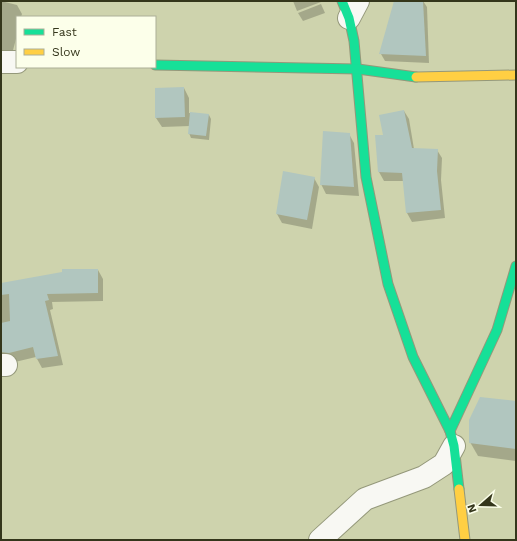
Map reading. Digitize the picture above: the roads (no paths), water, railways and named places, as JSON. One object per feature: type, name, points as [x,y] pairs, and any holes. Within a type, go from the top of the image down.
[{"type":"street","points":[[349,7],[358,69],[366,177],[388,284],[413,357],[452,438],[465,540]]},
{"type":"street","points":[[1,62],[16,62]]},
{"type":"street","points":[[156,65],[358,69],[415,77],[516,75]]},
{"type":"street","points":[[320,540],[365,499],[424,477],[444,464],[452,438],[497,330],[516,266]]}]
